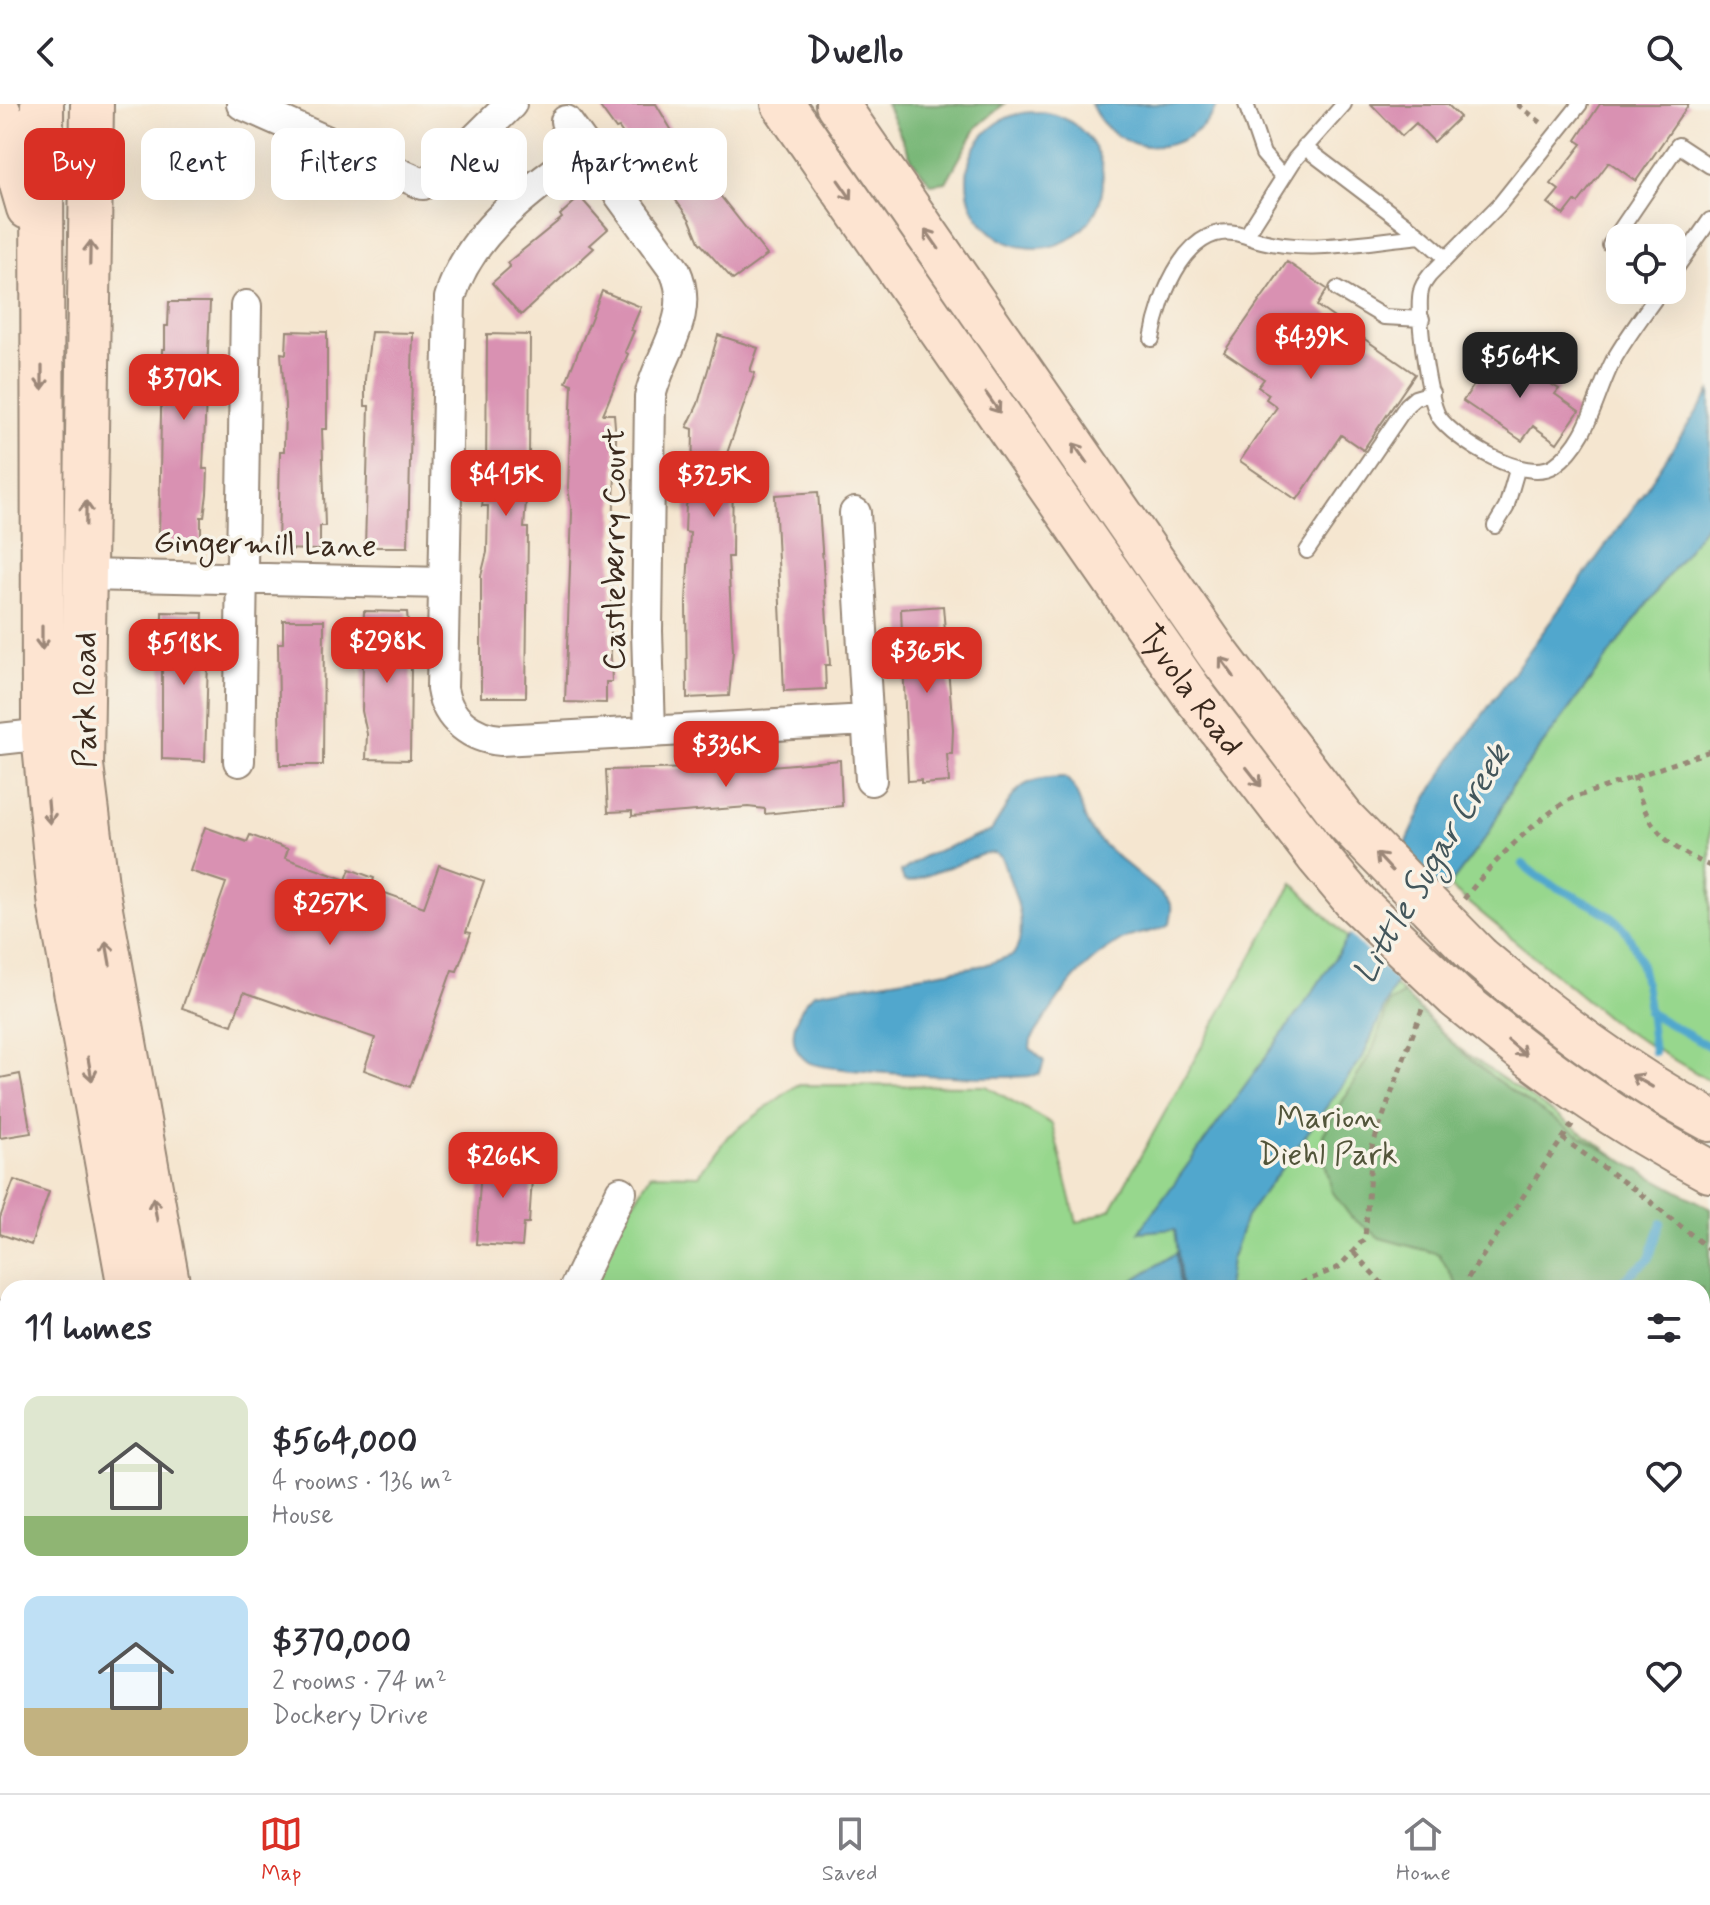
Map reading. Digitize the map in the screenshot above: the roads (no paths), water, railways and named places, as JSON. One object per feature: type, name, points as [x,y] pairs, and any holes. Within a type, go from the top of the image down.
[{"type":"main road","name":"Park Road","points":[[42,104],[42,315],[62,732],[60,907],[154,1280]]},
{"type":"main road","name":"Park Road","points":[[62,732],[85,575],[92,104]]},
{"type":"main road","name":"Tyvola Road","points":[[783,104],[1211,720],[1318,857],[1372,918],[1457,998],[1539,1065],[1603,1111],[1710,1171]]},
{"type":"main road","name":"Tyvola Road","points":[[837,104],[1218,654],[1343,818],[1479,957],[1565,1030],[1627,1073],[1710,1120]]},
{"type":"main road","points":[[0,113],[26,202],[42,315]]},
{"type":"street","points":[[242,104],[423,184],[437,177],[511,104]]},
{"type":"street","name":"Castleberry Court","points":[[566,121],[571,128]]},
{"type":"street","points":[[543,184],[479,242],[464,261],[453,286],[447,333],[444,583],[444,698],[452,714],[472,732],[501,740],[867,720]]},
{"type":"street","name":"Castleberry Court","points":[[623,200],[675,271],[682,291],[679,321],[654,378],[650,397],[647,631],[650,732]]},
{"type":"street","points":[[239,761],[246,306]]},
{"type":"street","points":[[855,513],[871,780]]},
{"type":"street","name":"Gingermill Lane","points":[[85,575],[444,583]]},
{"type":"street","points":[[0,739],[62,732]]},
{"type":"street","points":[[579,1280],[621,1192]]},
{"type":"lane","points":[[1246,104],[1263,154],[1282,176]]},
{"type":"lane","points":[[1246,236],[1282,176],[1344,104]]},
{"type":"lane","points":[[1580,104],[1500,204],[1446,258],[1421,289],[1422,319],[1436,411],[1445,423],[1517,470],[1547,470],[1574,446],[1616,356],[1651,304]]},
{"type":"lane","points":[[1624,224],[1678,145],[1710,166]]},
{"type":"lane","points":[[1304,147],[1446,258]]},
{"type":"lane","points":[[1686,254],[1710,220]]},
{"type":"lane","points":[[1152,339],[1165,290],[1185,257],[1212,235],[1230,231],[1276,245],[1300,247],[1421,236]]},
{"type":"lane","points":[[1337,289],[1384,317],[1422,319]]},
{"type":"lane","points":[[1307,551],[1407,405],[1415,398],[1432,393]]},
{"type":"lane","points":[[1495,526],[1506,508],[1517,470]]},
{"type":"water","points":[[1091,104],[1218,104],[1206,122],[1191,135],[1173,143],[1154,146],[1136,144],[1118,136],[1103,123]]},
{"type":"water","points":[[1035,112],[1061,117],[1083,132],[1098,154],[1103,180],[1098,206],[1083,228],[1061,243],[1035,248],[1009,243],[987,228],[972,206],[967,180],[972,154],[987,132],[1009,117]]},
{"type":"water","name":"Little Sugar Creek","points":[[1710,392],[1710,519],[1512,786],[1489,833],[1449,886],[1391,992],[1363,1057],[1246,1217],[1231,1260],[1228,1280],[1181,1280],[1175,1229],[1139,1232],[1314,990],[1400,857],[1427,798],[1460,746],[1633,508]]},
{"type":"water","points":[[1064,777],[1073,787],[1096,837],[1167,899],[1171,912],[1169,924],[1122,940],[1092,961],[1070,984],[1031,1040],[1030,1048],[1044,1061],[1040,1074],[999,1077],[849,1070],[808,1062],[800,1055],[795,1046],[794,1027],[802,1008],[814,993],[985,965],[1013,955],[1021,932],[1020,919],[1015,893],[1001,857],[994,853],[983,854],[910,882],[904,881],[901,872],[924,856],[991,831],[1012,798],[1025,785],[1047,778]]},
{"type":"water","points":[[1176,1253],[1179,1280],[1134,1280]]},
{"type":"waterway","points":[[1523,864],[1544,880],[1613,918],[1625,930],[1640,961],[1654,1052]]},
{"type":"waterway","points":[[1648,1012],[1710,1047]]},
{"type":"waterway","points":[[1623,1280],[1649,1259],[1661,1223]]},
{"type":"park label","name":"Marion Diehl Park","points":[[1328,1134]]}]
